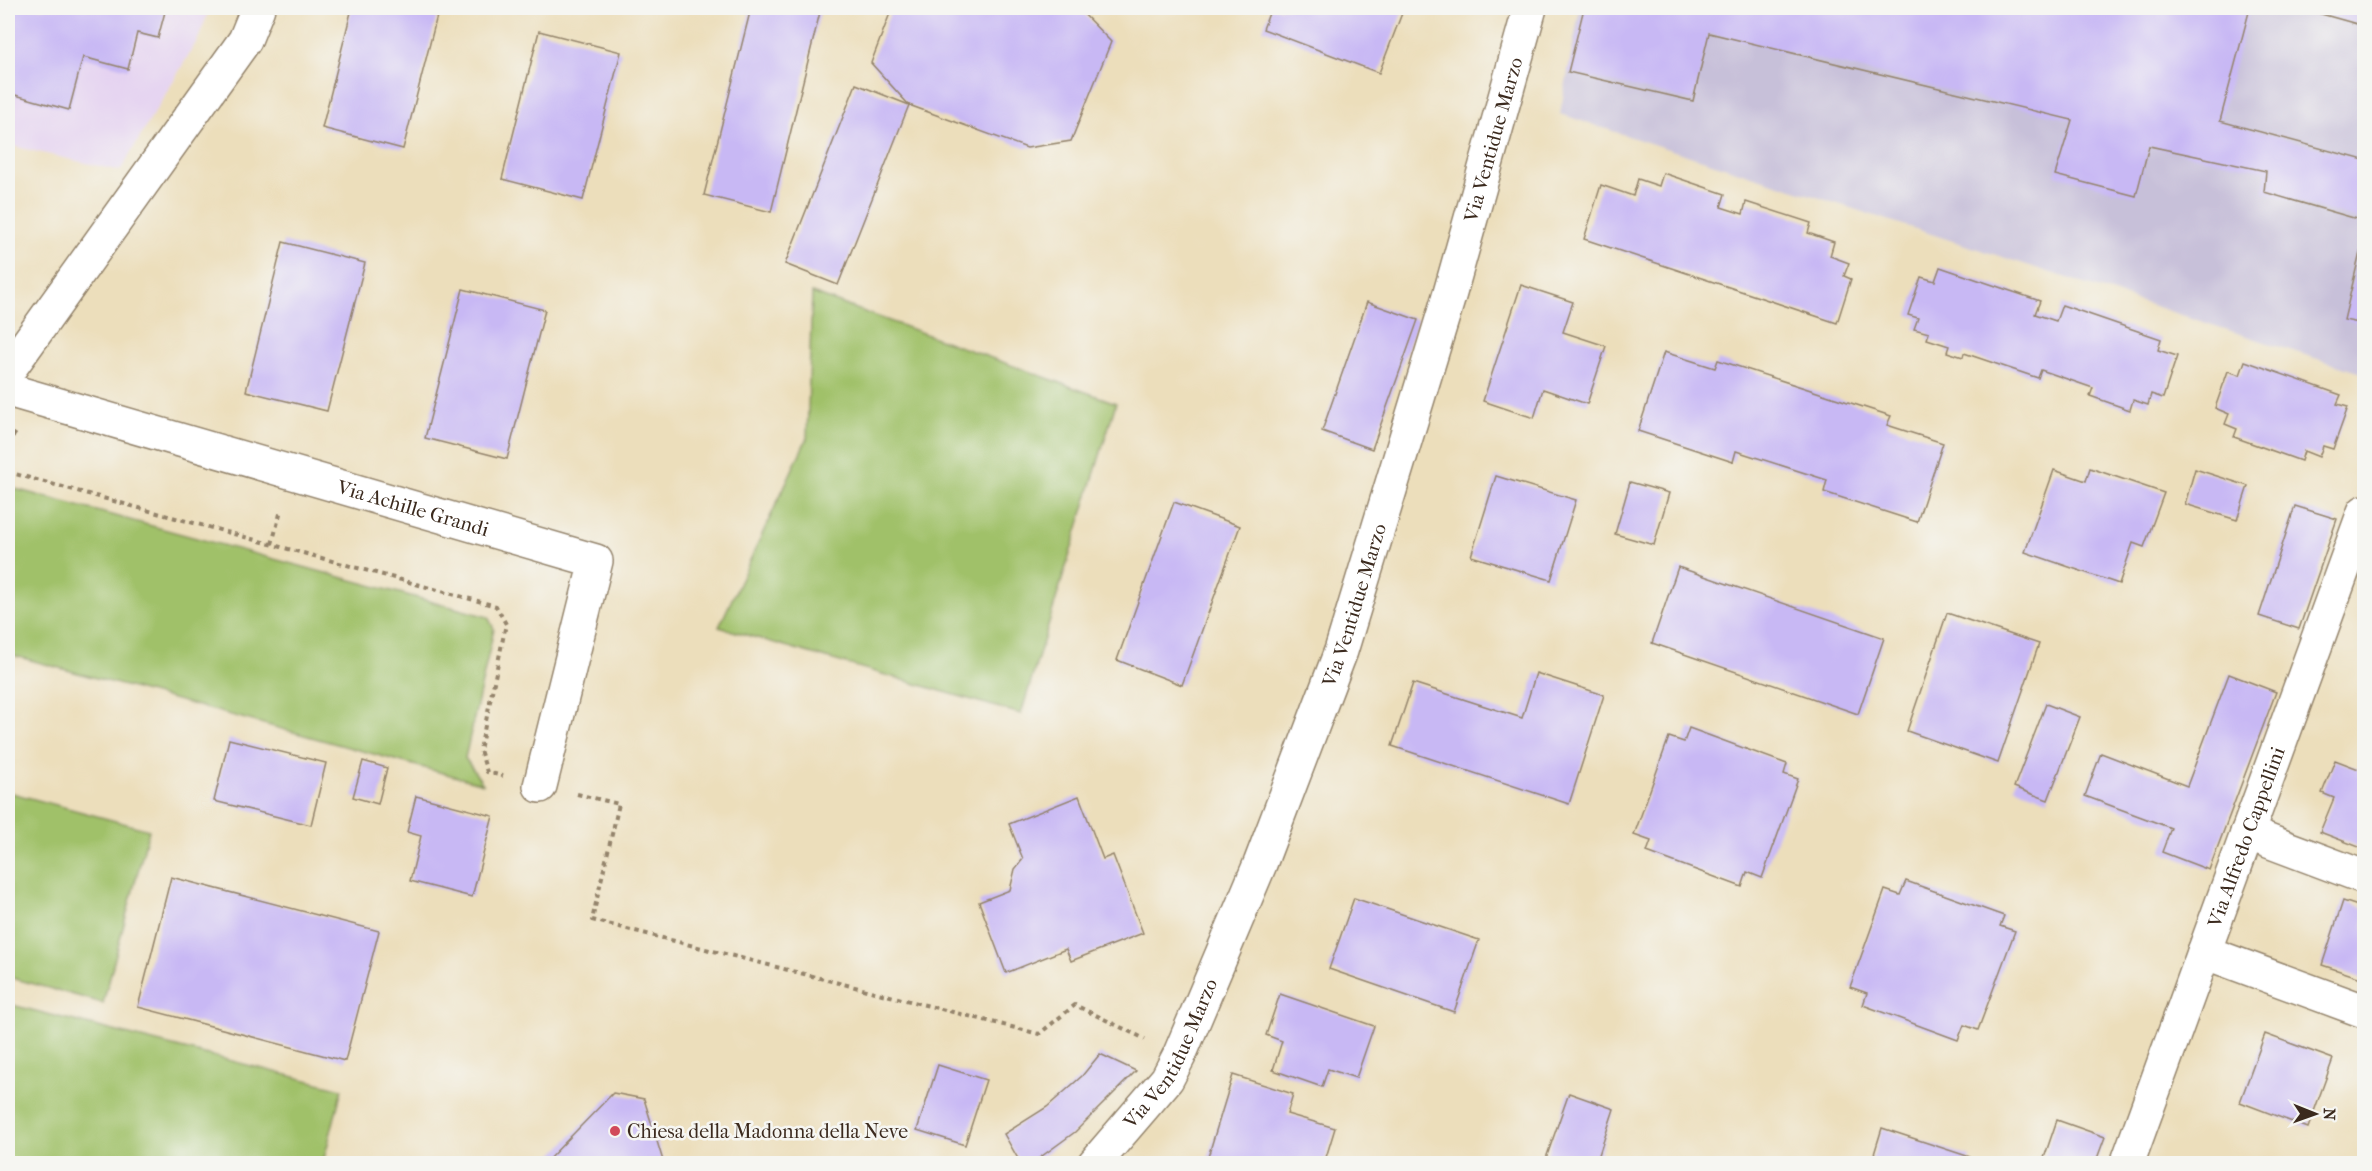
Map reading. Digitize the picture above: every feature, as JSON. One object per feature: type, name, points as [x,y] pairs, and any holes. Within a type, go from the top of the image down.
[{"type":"street","points":[[8,371],[245,40],[258,8]]},
{"type":"street","name":"Via Ventidue Marzo","points":[[1099,1162],[1167,1079],[1179,1056],[1260,864],[1341,651],[1450,293],[1530,8]]},
{"type":"street","name":"Via Achille Grandi","points":[[8,390],[597,561],[540,786]]},
{"type":"street","name":"Via Alfredo Cappellini","points":[[2127,1164],[2364,512]]},
{"type":"street","points":[[2247,833],[2364,877]]},
{"type":"street","points":[[2204,952],[2364,1011]]},
{"type":"path","points":[[8,472],[496,606],[506,624],[480,750],[487,772],[619,804],[592,920],[1039,1034],[1075,1005],[1179,1056]]},
{"type":"shaded area","points":[[8,8],[210,8],[198,39],[120,171],[8,145]]},
{"type":"shaded area","points":[[1580,8],[2364,8],[2364,374],[1560,114]]},
{"type":"green space","points":[[812,293],[1116,403],[1021,714],[719,627],[807,438]]},
{"type":"green space","points":[[8,487],[488,617],[494,629],[465,758],[483,784],[8,654]]},
{"type":"green space","points":[[8,792],[149,830],[103,1003],[8,977]]},
{"type":"green space","points":[[8,1004],[342,1089],[323,1163],[8,1163]]},
{"type":"building","points":[[8,8],[166,8],[158,38],[137,33],[128,69],[83,57],[69,110],[8,93]]},
{"type":"building","points":[[352,8],[439,8],[403,149],[322,128]]},
{"type":"building","points":[[751,8],[821,8],[771,212],[704,195]]},
{"type":"building","points":[[892,8],[1078,8],[1111,42],[1071,141],[1027,148],[909,105],[871,63]]},
{"type":"building","points":[[1271,8],[1404,8],[1379,73],[1263,29]]},
{"type":"building","points":[[1584,8],[2250,8],[2220,121],[2364,160],[2364,221],[2264,192],[2266,171],[2149,146],[2136,196],[2055,175],[2072,120],[1709,33],[1693,101],[1568,72]]},
{"type":"building","points":[[2300,8],[2364,8],[2364,26]]},
{"type":"building","points":[[539,31],[621,52],[583,200],[502,179]]},
{"type":"building","points":[[856,84],[909,105],[838,285],[785,264]]},
{"type":"building","points":[[1663,173],[1725,194],[1721,207],[1743,214],[1746,202],[1811,223],[1808,233],[1834,242],[1830,256],[1849,263],[1844,276],[1851,279],[1837,323],[1584,239],[1601,185],[1633,196],[1638,179],[1659,186]]},
{"type":"building","points":[[2364,236],[2364,324],[2344,320]]},
{"type":"building","points":[[283,242],[365,263],[327,411],[246,391]]},
{"type":"building","points":[[1940,267],[2040,301],[2035,314],[2056,321],[2062,305],[2161,339],[2158,350],[2177,356],[2163,398],[2151,394],[2148,405],[2133,400],[2130,410],[2090,396],[2093,388],[2041,370],[2038,378],[1964,353],[1963,357],[1947,352],[1949,346],[1927,339],[1929,333],[1914,329],[1918,318],[1908,315],[1921,277],[1935,281]]},
{"type":"building","points":[[1521,285],[1573,302],[1563,332],[1606,346],[1587,404],[1543,389],[1534,418],[1483,401]]},
{"type":"building","points":[[463,289],[545,310],[507,459],[425,438]]},
{"type":"building","points":[[1367,302],[1418,320],[1372,449],[1322,431]]},
{"type":"building","points":[[1664,352],[1715,368],[1718,360],[1891,416],[1887,425],[1943,443],[1917,522],[1824,492],[1827,480],[1736,451],[1733,462],[1638,431]]},
{"type":"building","points":[[2245,361],[2341,395],[2337,404],[2348,407],[2333,449],[2323,446],[2319,457],[2304,451],[2301,461],[2234,437],[2237,429],[2225,424],[2229,414],[2215,408],[2228,371],[2240,375]]},
{"type":"building","points":[[2090,468],[2164,493],[2144,547],[2133,543],[2119,584],[2025,552],[2054,470],[2086,481]]},
{"type":"building","points":[[2195,469],[2248,486],[2237,520],[2185,504]]},
{"type":"building","points":[[1496,476],[1576,500],[1551,580],[1471,556]]},
{"type":"building","points":[[1630,482],[1669,493],[1654,545],[1615,534]]},
{"type":"building","points":[[1174,502],[1240,526],[1182,685],[1117,660]]},
{"type":"building","points":[[2295,506],[2337,519],[2299,629],[2259,616]]},
{"type":"building","points":[[1678,567],[1884,638],[1858,714],[1652,643]]},
{"type":"building","points":[[1947,613],[2039,644],[1998,763],[1907,731]]},
{"type":"building","points":[[1536,673],[1604,695],[1569,804],[1392,746],[1413,683],[1522,718]]},
{"type":"building","points":[[2229,674],[2276,692],[2209,870],[2162,852],[2171,828],[2085,796],[2101,753],[2187,786]]},
{"type":"building","points":[[2046,704],[2080,717],[2048,800],[2014,787]]},
{"type":"building","points":[[1689,728],[1787,764],[1784,774],[1798,779],[1762,878],[1747,872],[1742,887],[1647,852],[1651,841],[1634,835],[1669,737],[1684,742]]},
{"type":"building","points":[[229,739],[326,763],[311,825],[214,801]]},
{"type":"building","points":[[2335,760],[2364,771],[2364,849],[2320,832],[2334,798],[2322,793]]},
{"type":"building","points":[[363,761],[387,768],[378,804],[353,797]]},
{"type":"building","points":[[416,796],[493,816],[472,897],[410,881],[421,836],[407,832]]},
{"type":"building","points":[[1079,796],[1103,859],[1113,855],[1143,933],[1071,961],[1066,949],[1006,973],[979,902],[1010,890],[1015,869],[1023,859],[1009,824]]},
{"type":"building","points":[[171,877],[379,931],[345,1061],[138,1007]]},
{"type":"building","points":[[1906,881],[2004,916],[2000,926],[2015,931],[1978,1030],[1964,1025],[1958,1040],[1863,1005],[1867,993],[1850,987],[1885,890],[1900,895]]},
{"type":"building","points":[[1354,898],[1479,940],[1454,1012],[1329,969]]},
{"type":"building","points":[[2343,901],[2364,908],[2364,979],[2322,965]]},
{"type":"building","points":[[1280,994],[1374,1026],[1356,1078],[1328,1069],[1322,1087],[1273,1070],[1282,1041],[1266,1035]]},
{"type":"building","points":[[2265,1034],[2333,1059],[2308,1128],[2240,1102]]},
{"type":"building","points":[[1100,1054],[1136,1071],[1075,1132],[1031,1164],[1021,1164],[1004,1134],[1047,1107],[1082,1076]]},
{"type":"building","points":[[938,1065],[986,1080],[965,1145],[917,1130]]},
{"type":"building","points":[[1233,1075],[1293,1094],[1287,1114],[1335,1128],[1324,1164],[1229,1164],[1208,1157]]},
{"type":"building","name":"Chiesa della Madonna della Neve","points":[[613,1093],[644,1099],[664,1164],[544,1164]]},
{"type":"building","points":[[1569,1093],[1614,1109],[1596,1164],[1544,1164]]},
{"type":"building","points":[[2057,1120],[2105,1137],[2095,1164],[2042,1164]]},
{"type":"building","points":[[1882,1128],[1970,1157],[1968,1164],[1871,1164]]},
{"type":"place","name":"Chiesa della Madonna della Neve","points":[[615,1131]]}]
